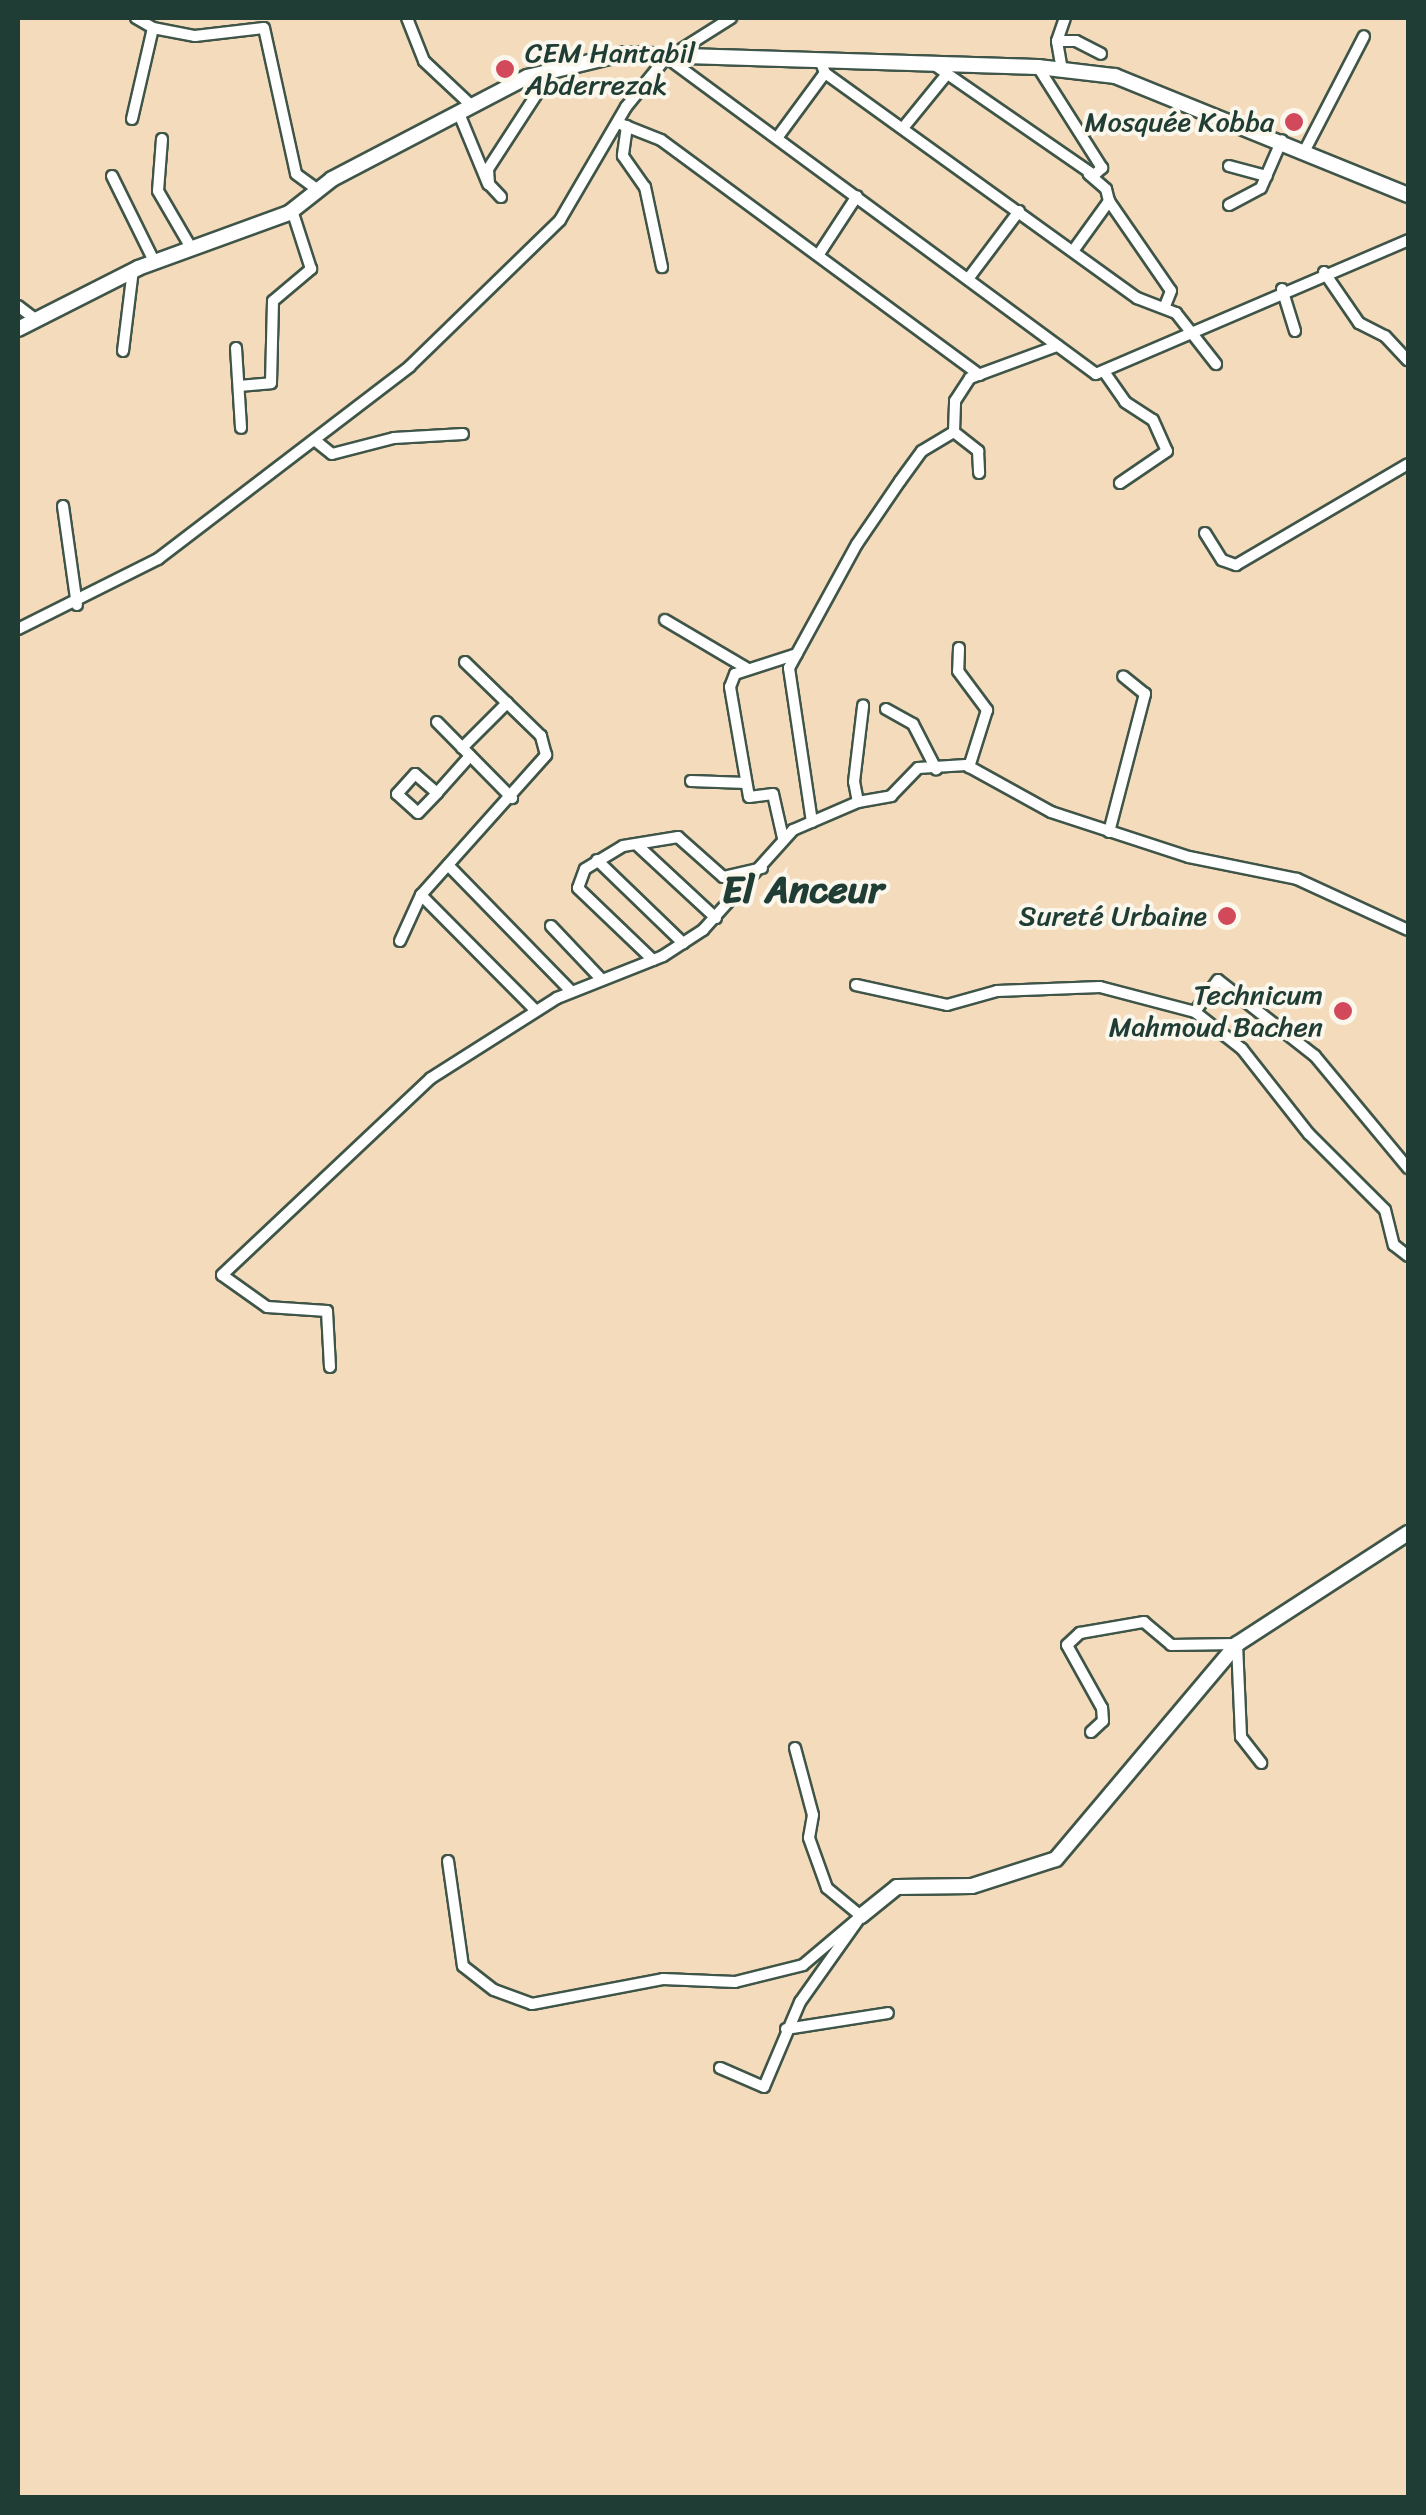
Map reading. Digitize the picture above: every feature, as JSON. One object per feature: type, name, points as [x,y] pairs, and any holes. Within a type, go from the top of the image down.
[{"type":"street","points":[[136,18],[152,28],[208,36],[264,28],[296,174],[318,190]]},
{"type":"street","points":[[407,18],[424,61],[467,112],[488,184],[501,197]]},
{"type":"street","points":[[18,629],[77,605],[158,559],[318,442],[410,366],[543,239],[579,193],[671,54],[731,18]]},
{"type":"street","points":[[1062,70],[1057,41],[1065,18]]},
{"type":"street","points":[[132,119],[152,28]]},
{"type":"street","points":[[1305,150],[1364,36]]},
{"type":"street","points":[[1057,41],[1076,41],[1101,54]]},
{"type":"street","points":[[671,54],[777,138],[1088,369],[1105,373],[1282,290],[1408,240]]},
{"type":"street","points":[[18,329],[133,270],[292,210],[318,190],[552,70],[671,54],[822,66],[932,63],[1038,67],[1137,82],[1408,195]]},
{"type":"street","points":[[932,63],[1106,189],[1109,201],[1171,290],[1165,306]]},
{"type":"street","points":[[822,66],[1138,298],[1165,306],[1216,364]]},
{"type":"street","points":[[777,138],[822,66]]},
{"type":"street","points":[[1038,67],[1102,168],[1088,174]]},
{"type":"street","points":[[488,184],[488,170],[552,70]]},
{"type":"street","points":[[903,128],[947,74]]},
{"type":"street","points":[[622,125],[660,140],[980,375]]},
{"type":"street","points":[[622,125],[623,156],[645,187],[662,266]]},
{"type":"street","points":[[162,139],[158,191],[190,246]]},
{"type":"street","points":[[1229,206],[1261,188],[1282,140]]},
{"type":"street","points":[[1230,166],[1268,176]]},
{"type":"street","points":[[112,176],[154,261]]},
{"type":"street","points":[[819,254],[857,196]]},
{"type":"street","points":[[1073,250],[1109,201]]},
{"type":"street","points":[[239,386],[272,382],[274,301],[311,270],[292,210]]},
{"type":"street","points":[[968,280],[1019,211]]},
{"type":"street","points":[[123,350],[133,270]]},
{"type":"street","points":[[1324,272],[1359,324],[1385,336],[1407,360]]},
{"type":"street","points":[[1282,290],[1295,331]]},
{"type":"street","points":[[18,306],[35,320]]},
{"type":"street","points":[[954,432],[956,400],[980,375],[1057,346]]},
{"type":"street","points":[[236,348],[241,428]]},
{"type":"street","points":[[1105,373],[1125,402],[1153,420],[1166,451],[1120,483]]},
{"type":"street","points":[[954,432],[978,451],[979,473]]},
{"type":"street","points":[[812,822],[788,692],[797,654],[857,544],[900,481],[922,451],[954,432]]},
{"type":"street","points":[[318,442],[332,454],[394,438],[463,434]]},
{"type":"street","points":[[1205,533],[1222,560],[1236,565],[1408,464]]},
{"type":"street","points":[[63,506],[77,605]]},
{"type":"street","points":[[665,620],[748,669]]},
{"type":"street","points":[[959,648],[960,676],[987,710],[968,767]]},
{"type":"street","points":[[783,838],[773,794],[750,798],[730,686],[735,674],[797,654]]},
{"type":"street","points":[[400,942],[421,895],[542,764],[546,745],[466,662]]},
{"type":"street","points":[[1109,832],[1145,694],[1124,676]]},
{"type":"street","points":[[436,793],[507,703]]},
{"type":"street","points":[[858,802],[854,782],[863,706]]},
{"type":"street","points":[[886,709],[912,724],[936,770]]},
{"type":"street","points":[[436,722],[512,798]]},
{"type":"street","points":[[330,1367],[327,1311],[267,1307],[222,1276],[405,1098],[536,1011],[683,943],[716,918],[762,868],[783,838],[858,802],[891,796],[918,768],[968,767],[1051,812],[1109,832],[1297,880],[1408,930]]},
{"type":"street","points":[[691,781],[746,783]]},
{"type":"street","points":[[653,960],[576,884],[597,860],[636,844],[684,838],[723,877],[762,868]]},
{"type":"street","points":[[636,844],[716,918]]},
{"type":"street","points":[[597,860],[683,943]]},
{"type":"street","points":[[448,865],[572,992]]},
{"type":"street","points":[[421,895],[536,1011]]},
{"type":"street","points":[[552,926],[602,980]]},
{"type":"street","points":[[1195,1012],[1218,980],[1314,1056],[1408,1168]]},
{"type":"street","points":[[856,985],[947,1005],[997,991],[1100,987],[1195,1012],[1242,1049],[1309,1134],[1385,1210],[1394,1245],[1408,1256]]},
{"type":"street","points":[[448,1860],[463,1966],[494,1990],[532,2004],[663,1979],[735,1982],[803,1966],[898,1887],[972,1886],[1056,1859],[1238,1644],[1408,1533]]},
{"type":"street","points":[[1091,1732],[1104,1716],[1068,1651],[1071,1636],[1144,1622],[1171,1646],[1238,1644]]},
{"type":"street","points":[[1238,1644],[1240,1737],[1261,1763]]},
{"type":"street","points":[[794,1748],[813,1815],[810,1838],[827,1888],[861,1916]]},
{"type":"street","points":[[720,2068],[764,2087],[786,2029],[861,1916]]},
{"type":"street","points":[[786,2029],[888,2013]]},
{"type":"place","name":"CEM Hantabil Abderrezak","points":[[505,69]]},
{"type":"place","name":"Mosquée Kobba","points":[[1294,122]]},
{"type":"place","name":"Sureté Urbaine","points":[[1227,916]]},
{"type":"place","name":"Technicum Mahmoud Bachen","points":[[1343,1011]]},
{"type":"district","name":"El Anceur","points":[[803,890]]}]
